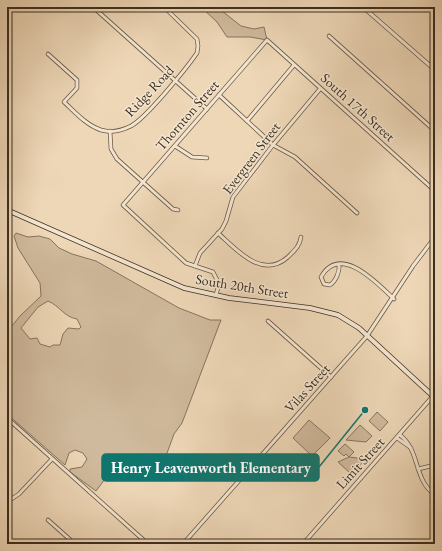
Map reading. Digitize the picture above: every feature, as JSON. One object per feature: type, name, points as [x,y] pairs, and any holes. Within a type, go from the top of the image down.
[{"type":"main road","name":"South 20th Street","points":[[7,210],[184,288],[216,296],[325,311],[349,321],[368,336],[434,397]]},
{"type":"street","points":[[93,7],[207,109]]},
{"type":"street","name":"Ridge Road","points":[[48,54],[76,80],[77,88],[64,102],[92,126],[110,131],[124,129],[136,124],[193,60],[197,53],[197,39],[164,7]]},
{"type":"street","points":[[363,7],[435,70]]},
{"type":"street","points":[[329,36],[435,131]]},
{"type":"street","name":"South 17th Street","points":[[267,40],[435,191]]},
{"type":"street","name":"Thornton Street","points":[[195,266],[186,263],[122,205],[267,40]]},
{"type":"street","points":[[247,121],[294,65]]},
{"type":"street","name":"Evergreen Street","points":[[195,266],[200,254],[226,221],[233,197],[320,88]]},
{"type":"street","points":[[219,96],[273,145],[295,157],[357,213]]},
{"type":"street","points":[[110,131],[111,149],[117,159],[173,209],[178,210]]},
{"type":"street","points":[[174,146],[192,157],[207,158]]},
{"type":"street","points":[[218,233],[248,259],[263,266],[282,262],[300,244],[302,237]]},
{"type":"street","name":"Vilas Street","points":[[183,544],[368,336],[394,299],[413,266],[435,237]]},
{"type":"street","points":[[339,264],[338,271],[332,284],[328,286],[324,284],[321,277],[328,268],[339,264],[363,271],[394,299]]},
{"type":"street","points":[[195,266],[213,272],[219,284],[216,296]]},
{"type":"street","points":[[268,321],[331,377]]},
{"type":"street","name":"Limit Street","points":[[303,544],[434,397]]},
{"type":"street","points":[[7,418],[148,544]]},
{"type":"street","points":[[398,436],[411,448],[415,455],[418,469],[424,484],[435,495]]},
{"type":"street","points":[[7,502],[19,494],[52,459]]},
{"type":"street","points":[[418,469],[435,465]]},
{"type":"street","points":[[48,520],[75,544]]},
{"type":"street","points":[[7,539],[13,544]]},
{"type":"shaded area","points":[[201,7],[217,7],[241,26],[254,29],[264,27],[267,40],[250,37],[227,37],[217,22]]},
{"type":"shaded area","points":[[16,233],[28,237],[39,236],[50,239],[59,248],[72,254],[96,261],[179,308],[210,320],[221,320],[182,423],[174,434],[163,464],[147,475],[136,467],[120,459],[96,491],[70,472],[70,469],[82,467],[87,459],[83,453],[75,450],[69,453],[65,465],[7,414],[7,332],[20,316],[41,296],[40,283],[18,248],[14,236]],"holes":[[[48,301],[69,316],[77,319],[81,327],[79,329],[68,328],[63,334],[60,345],[53,345],[50,347],[40,344],[37,338],[30,339],[21,328],[38,307]]]},
{"type":"shaded area","points":[[377,412],[388,422],[380,431],[369,421]]},
{"type":"shaded area","points":[[309,420],[330,438],[312,456],[293,438]]},
{"type":"shaded area","points":[[360,425],[372,436],[366,442],[346,440]]},
{"type":"shaded area","points":[[345,444],[354,452],[349,457],[346,454],[344,456],[338,451]]},
{"type":"shaded area","points":[[349,457],[357,458],[363,462],[353,473],[350,473],[338,462]]},
{"type":"place","name":"Henry Leavenworth Elementary","points":[[365,410]]}]
